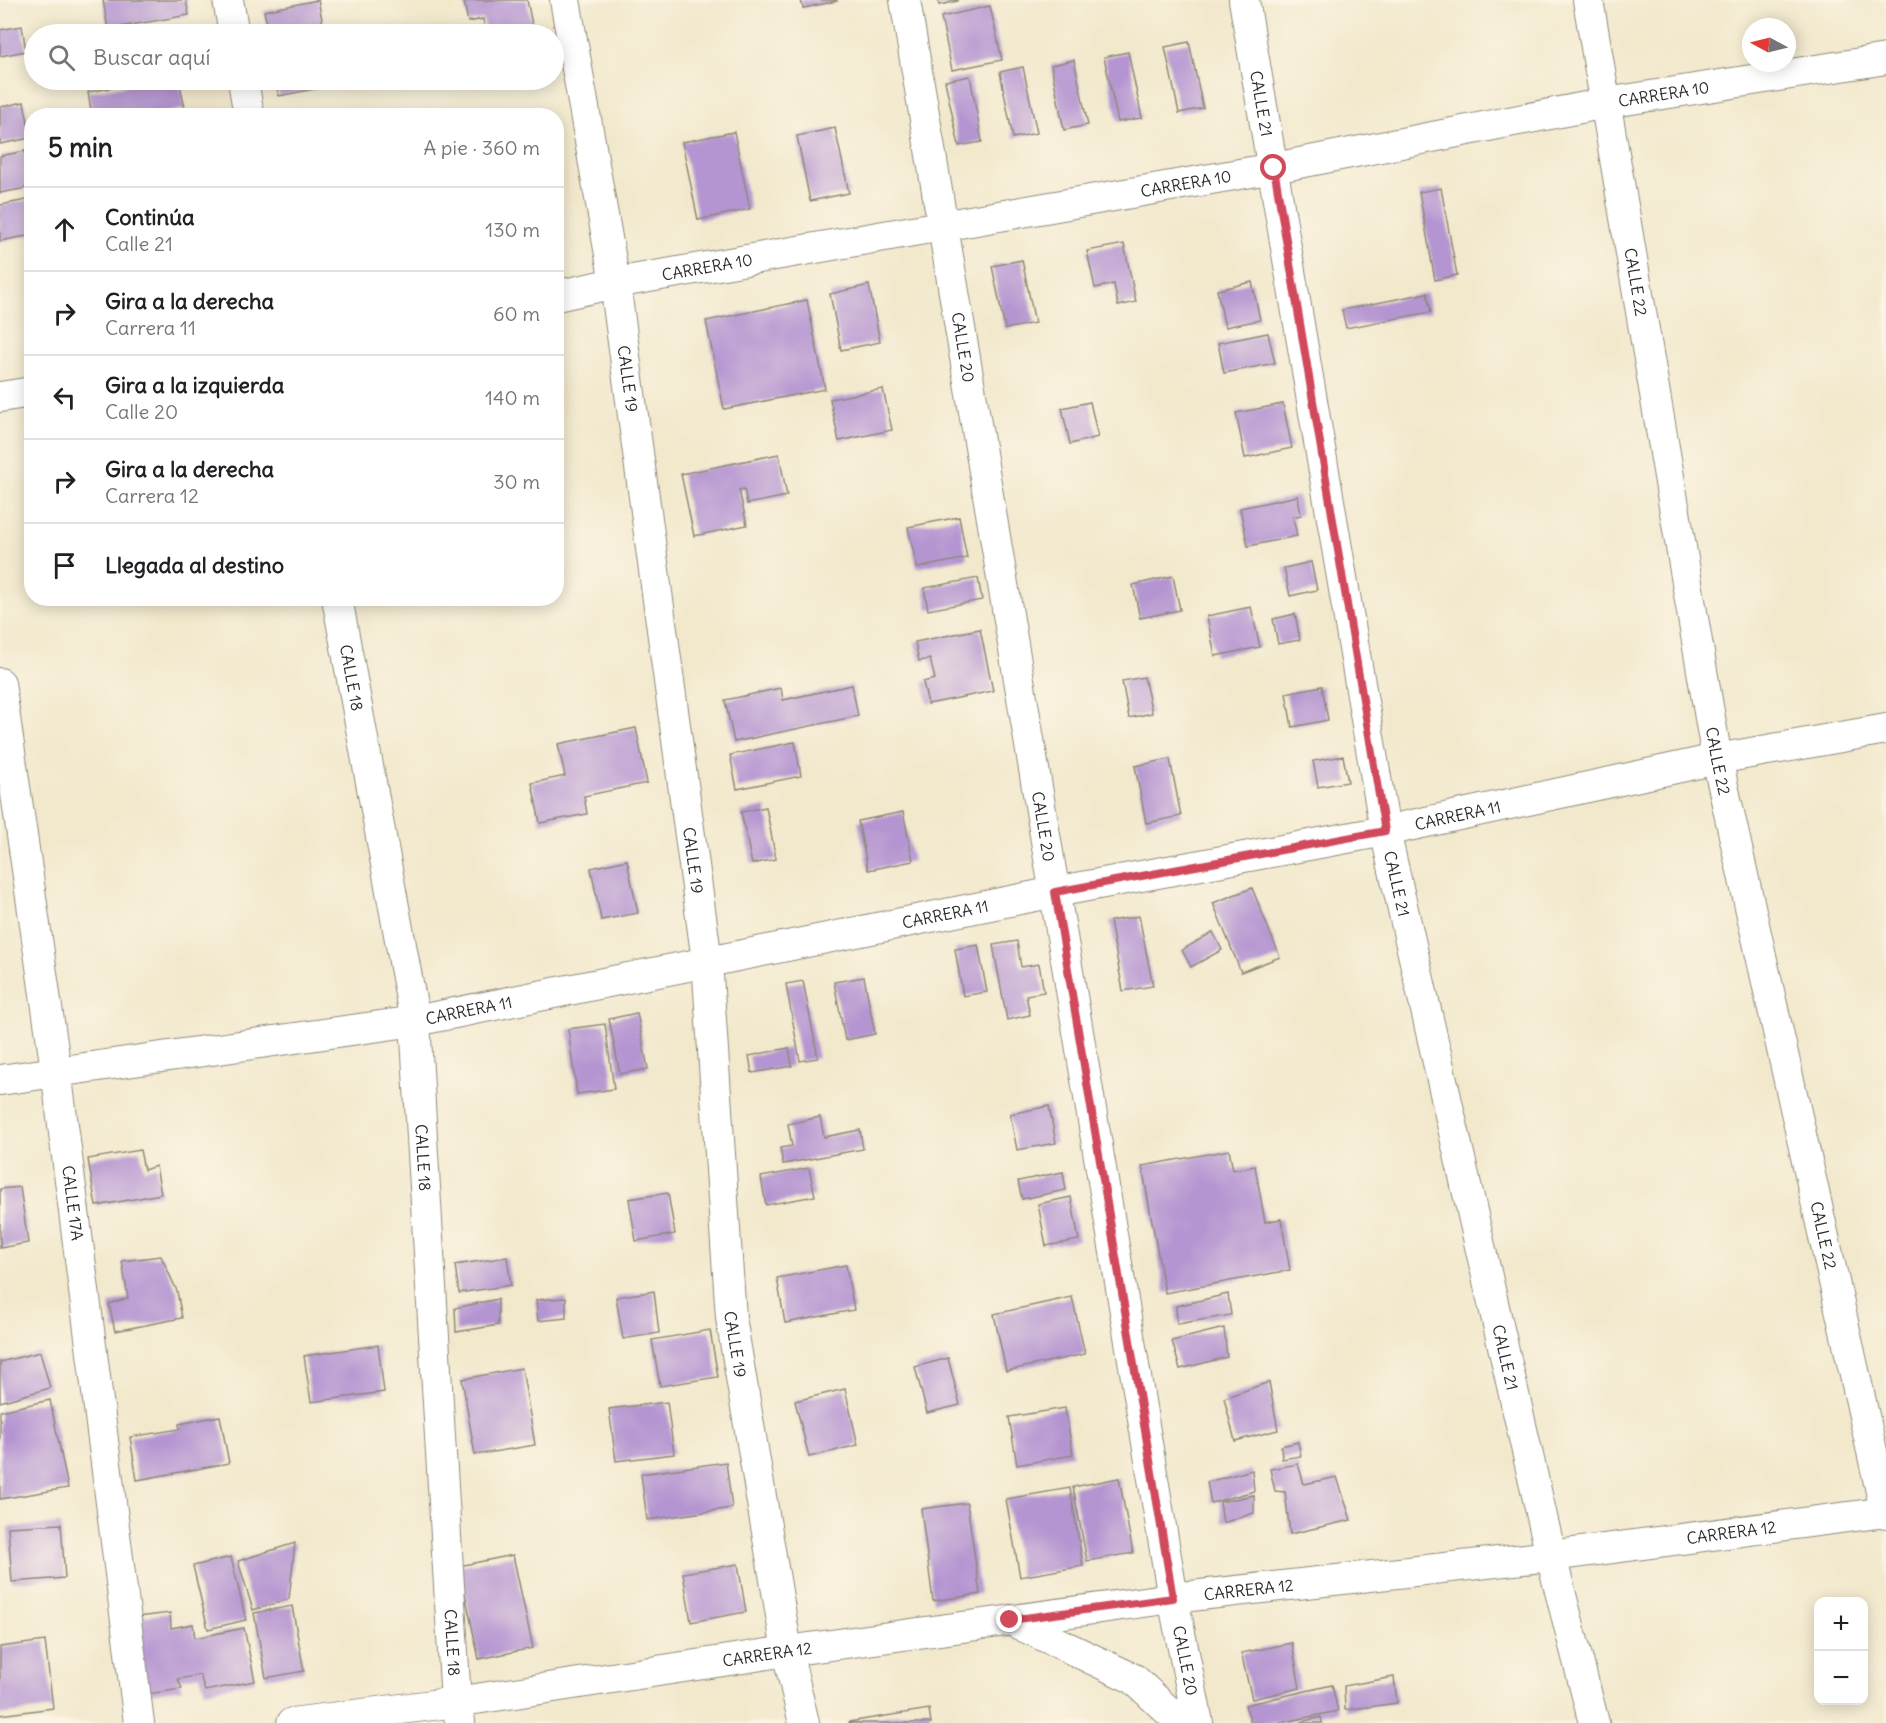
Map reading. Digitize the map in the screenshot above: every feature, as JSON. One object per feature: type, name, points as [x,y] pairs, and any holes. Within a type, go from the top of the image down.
[{"type":"street","points":[[228,0],[232,24]]},
{"type":"street","name":"CALLE 19","points":[[565,0],[615,283],[707,961],[731,1318],[787,1651],[804,1723]]},
{"type":"street","name":"CALLE 20","points":[[905,0],[941,226],[1173,1598],[1198,1723]]},
{"type":"street","name":"CALLE 21","points":[[1244,0],[1385,831],[1551,1556],[1594,1723]]},
{"type":"street","name":"CALLE 22","points":[[1588,0],[1717,759],[1886,1513]]},
{"type":"street","name":"CARRERA 10","points":[[564,294],[615,283],[1274,168],[1606,103],[1886,59]]},
{"type":"street","points":[[245,90],[248,108]]},
{"type":"street","points":[[0,397],[24,393]]},
{"type":"street","name":"CALLE 18","points":[[338,606],[415,1022],[458,1713]]},
{"type":"street","name":"CALLE 17A","points":[[0,683],[56,1070],[139,1723]]},
{"type":"street","name":"CARRERA 11","points":[[0,1080],[56,1070],[415,1022],[1055,892],[1385,831],[1717,759],[1886,729]]},
{"type":"street","name":"CARRERA 12","points":[[292,1723],[458,1713],[787,1651],[1173,1598],[1551,1556],[1886,1513]]},
{"type":"street","points":[[1010,1620],[1134,1679],[1181,1723]]},
{"type":"building","points":[[103,0],[186,0],[189,15],[137,24],[107,24]]},
{"type":"building","points":[[318,0],[323,24],[267,24],[264,11]]},
{"type":"building","points":[[527,0],[532,24],[484,24],[483,19],[468,22],[464,2]]},
{"type":"building","points":[[801,0],[836,0],[837,1],[803,8]]},
{"type":"building","points":[[938,0],[958,0],[958,1],[939,5]]},
{"type":"building","points":[[990,6],[1002,60],[952,70],[941,17]]},
{"type":"building","points":[[22,26],[24,51],[0,56],[0,30]]},
{"type":"building","points":[[1189,42],[1203,108],[1179,113],[1165,47]]},
{"type":"building","points":[[1128,52],[1142,118],[1118,122],[1104,57]]},
{"type":"building","points":[[1074,60],[1088,125],[1064,130],[1051,65]]},
{"type":"building","points":[[1023,67],[1037,133],[1013,138],[1000,72]]},
{"type":"building","points":[[970,76],[982,142],[959,146],[945,81]]},
{"type":"building","points":[[181,90],[185,108],[91,108],[88,92]]},
{"type":"building","points":[[278,90],[309,90],[279,96]]},
{"type":"building","points":[[24,102],[24,139],[0,144],[0,107]]},
{"type":"building","points":[[835,128],[849,193],[810,201],[797,136]]},
{"type":"building","points":[[734,132],[750,209],[698,220],[682,142]]},
{"type":"building","points":[[24,151],[24,188],[0,193],[0,156]]},
{"type":"building","points":[[1441,188],[1457,275],[1435,280],[1419,192]]},
{"type":"building","points":[[24,200],[24,236],[0,241],[0,205]]},
{"type":"building","points":[[1124,244],[1136,302],[1118,306],[1114,284],[1095,288],[1087,251]]},
{"type":"building","points":[[1022,260],[1035,323],[1005,329],[992,266]]},
{"type":"building","points":[[1252,282],[1260,320],[1225,327],[1217,290]]},
{"type":"building","points":[[869,285],[880,342],[841,350],[830,294]]},
{"type":"building","points":[[1427,293],[1431,312],[1346,328],[1342,310]]},
{"type":"building","points":[[807,300],[825,389],[724,409],[706,321]]},
{"type":"building","points":[[1268,333],[1275,363],[1224,373],[1218,343]]},
{"type":"building","points":[[883,389],[892,430],[839,441],[830,399]]},
{"type":"building","points":[[1090,402],[1098,437],[1070,444],[1062,408]]},
{"type":"building","points":[[1283,404],[1292,448],[1245,458],[1236,413]]},
{"type":"building","points":[[779,454],[787,496],[747,504],[744,489],[739,490],[747,525],[694,536],[681,474]]},
{"type":"building","points":[[1298,496],[1301,515],[1293,517],[1297,536],[1248,546],[1240,508]]},
{"type":"building","points":[[959,517],[967,558],[917,568],[908,527]]},
{"type":"building","points":[[1311,562],[1317,590],[1290,596],[1284,568]]},
{"type":"building","points":[[1173,576],[1180,610],[1140,618],[1133,585]]},
{"type":"building","points":[[978,578],[982,600],[928,610],[924,588]]},
{"type":"building","points":[[1251,607],[1260,647],[1215,656],[1207,616]]},
{"type":"building","points":[[1295,614],[1300,640],[1278,644],[1273,619]]},
{"type":"building","points":[[980,629],[993,691],[928,704],[923,682],[935,679],[930,659],[919,661],[915,642]]},
{"type":"building","points":[[1144,677],[1152,713],[1129,718],[1122,681]]},
{"type":"building","points":[[852,685],[858,716],[734,742],[725,700],[781,688],[783,700]]},
{"type":"building","points":[[1322,686],[1328,720],[1292,727],[1286,693]]},
{"type":"building","points":[[636,728],[647,783],[584,796],[587,814],[540,823],[532,783],[565,776],[558,744]]},
{"type":"building","points":[[795,742],[801,776],[737,789],[730,755]]},
{"type":"building","points":[[1343,756],[1348,782],[1318,787],[1313,761]]},
{"type":"building","points":[[1170,759],[1181,816],[1146,823],[1135,766]]},
{"type":"building","points":[[766,807],[776,859],[752,864],[741,812]]},
{"type":"building","points":[[903,812],[913,861],[868,870],[858,821]]},
{"type":"building","points":[[627,860],[638,913],[601,920],[591,868]]},
{"type":"building","points":[[1252,888],[1280,957],[1241,972],[1213,903]]},
{"type":"building","points":[[1139,916],[1153,986],[1123,991],[1110,921]]},
{"type":"building","points":[[1213,932],[1222,950],[1191,967],[1182,950]]},
{"type":"building","points":[[1017,941],[1021,967],[1039,964],[1044,992],[1026,995],[1030,1015],[1007,1020],[993,945]]},
{"type":"building","points":[[978,945],[987,992],[963,996],[955,949]]},
{"type":"building","points":[[864,977],[875,1034],[845,1040],[834,982]]},
{"type":"building","points":[[803,981],[818,1058],[800,1061],[786,984]]},
{"type":"building","points":[[637,1013],[648,1069],[620,1074],[609,1019]]},
{"type":"building","points":[[605,1024],[614,1089],[577,1094],[568,1029]]},
{"type":"building","points":[[789,1048],[792,1066],[752,1073],[749,1056]]},
{"type":"building","points":[[1049,1106],[1056,1143],[1017,1150],[1010,1114]]},
{"type":"building","points":[[820,1117],[824,1137],[860,1130],[863,1149],[783,1164],[780,1148],[792,1146],[788,1124]]},
{"type":"building","points":[[140,1150],[144,1170],[156,1166],[161,1194],[96,1206],[88,1159]]},
{"type":"building","points":[[1229,1150],[1233,1170],[1255,1166],[1265,1222],[1281,1219],[1290,1270],[1165,1293],[1142,1166]]},
{"type":"building","points":[[809,1168],[815,1196],[766,1205],[761,1177]]},
{"type":"building","points":[[1063,1172],[1066,1190],[1022,1199],[1018,1181]]},
{"type":"building","points":[[20,1187],[28,1243],[0,1248],[0,1189]]},
{"type":"building","points":[[668,1193],[675,1234],[636,1241],[629,1199]]},
{"type":"building","points":[[1071,1197],[1079,1240],[1046,1246],[1038,1204]]},
{"type":"building","points":[[161,1256],[177,1291],[182,1318],[115,1331],[109,1304],[128,1298],[122,1261]]},
{"type":"building","points":[[507,1257],[511,1285],[459,1293],[455,1265]]},
{"type":"building","points":[[846,1265],[854,1310],[785,1323],[777,1278]]},
{"type":"building","points":[[654,1291],[659,1333],[623,1339],[616,1297]]},
{"type":"building","points":[[1228,1294],[1231,1315],[1177,1324],[1176,1306]]},
{"type":"building","points":[[1072,1297],[1085,1354],[1006,1371],[994,1314]]},
{"type":"building","points":[[566,1298],[566,1318],[538,1321],[536,1300]]},
{"type":"building","points":[[498,1299],[498,1325],[456,1332],[455,1308]]},
{"type":"building","points":[[1224,1328],[1227,1357],[1180,1369],[1172,1341]]},
{"type":"building","points":[[710,1330],[718,1377],[660,1386],[652,1340]]},
{"type":"building","points":[[378,1345],[384,1392],[311,1402],[304,1356]]},
{"type":"building","points":[[40,1352],[50,1388],[0,1402],[0,1362]]},
{"type":"building","points":[[948,1358],[960,1405],[927,1413],[915,1367]]},
{"type":"building","points":[[522,1368],[535,1445],[475,1455],[462,1379]]},
{"type":"building","points":[[1269,1382],[1278,1430],[1235,1441],[1224,1398]]},
{"type":"building","points":[[845,1389],[858,1445],[809,1457],[795,1401]]},
{"type":"building","points":[[50,1400],[68,1488],[0,1499],[0,1411]]},
{"type":"building","points":[[667,1402],[674,1454],[616,1461],[609,1409]]},
{"type":"building","points":[[1065,1408],[1073,1455],[1017,1465],[1009,1417]]},
{"type":"building","points":[[220,1416],[229,1463],[137,1480],[130,1437],[180,1429],[179,1424]]},
{"type":"building","points":[[1298,1442],[1301,1456],[1282,1459],[1281,1446]]},
{"type":"building","points":[[726,1462],[732,1508],[647,1520],[641,1474]]},
{"type":"building","points":[[1298,1464],[1304,1484],[1337,1477],[1351,1520],[1290,1534],[1285,1492],[1275,1491],[1270,1469]]},
{"type":"building","points":[[1252,1470],[1254,1491],[1211,1503],[1207,1482]]},
{"type":"building","points":[[1119,1478],[1133,1553],[1087,1561],[1073,1487]]},
{"type":"building","points":[[1070,1488],[1083,1566],[1020,1577],[1006,1499]]},
{"type":"building","points":[[1254,1495],[1254,1513],[1223,1523],[1220,1502]]},
{"type":"building","points":[[967,1503],[980,1594],[933,1601],[921,1509]]},
{"type":"building","points":[[61,1524],[65,1578],[12,1582],[8,1527]]},
{"type":"building","points":[[295,1543],[289,1599],[253,1610],[238,1561]]},
{"type":"building","points":[[513,1555],[533,1648],[479,1659],[459,1566]]},
{"type":"building","points":[[231,1557],[246,1620],[208,1629],[193,1566]]},
{"type":"building","points":[[738,1564],[746,1612],[691,1622],[683,1573]]},
{"type":"building","points":[[292,1606],[304,1671],[266,1678],[254,1613]]},
{"type":"building","points":[[170,1613],[171,1628],[193,1624],[195,1638],[244,1628],[255,1681],[205,1691],[200,1675],[178,1679],[182,1689],[141,1695],[130,1618]]},
{"type":"building","points":[[45,1641],[53,1708],[0,1715],[0,1647]]},
{"type":"building","points":[[1292,1643],[1300,1688],[1252,1699],[1241,1653]]},
{"type":"building","points":[[1394,1677],[1397,1703],[1345,1710],[1344,1686]]},
{"type":"building","points":[[1332,1685],[1338,1711],[1280,1723],[1251,1723],[1245,1705]]},
{"type":"building","points":[[929,1709],[931,1723],[849,1723],[849,1722]]},
{"type":"building","points":[[1321,1717],[1322,1723],[1301,1723],[1301,1722]]},
{"type":"route","points":[[1010,1620],[1173,1598],[1055,892],[1385,831],[1274,168]]}]
